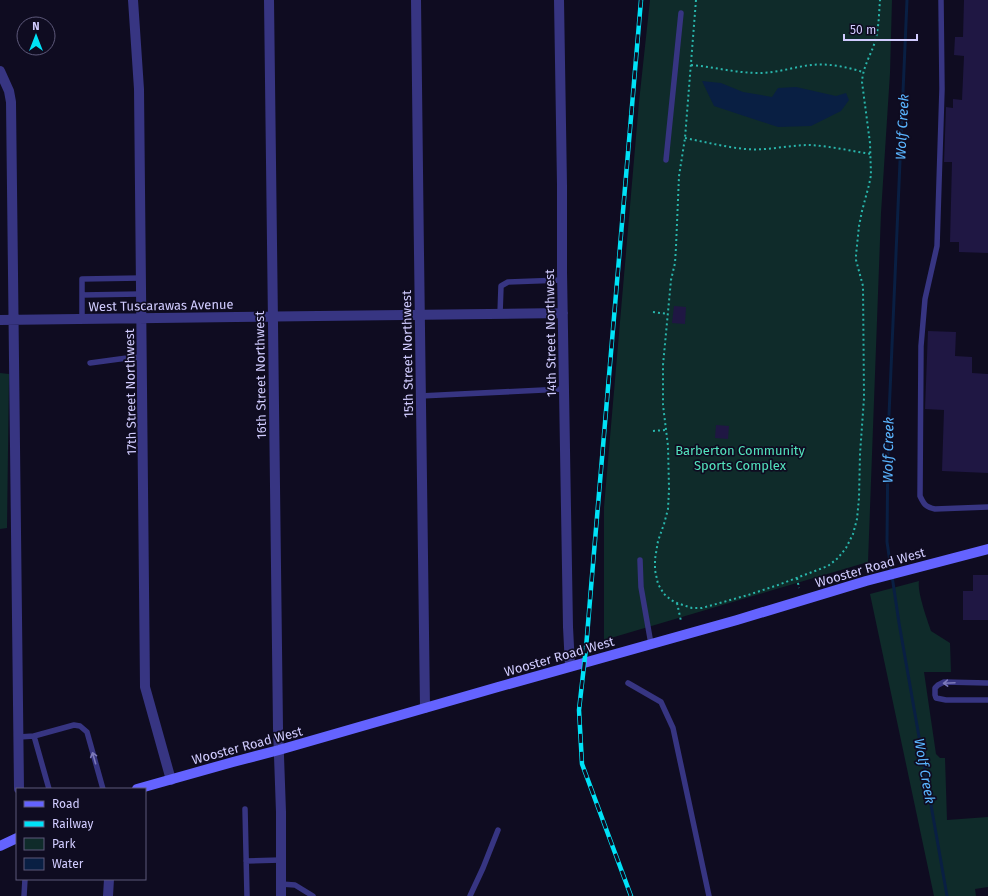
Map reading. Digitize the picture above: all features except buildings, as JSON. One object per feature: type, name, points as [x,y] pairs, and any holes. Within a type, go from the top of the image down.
[{"type":"main road","name":"Wooster Road West","points":[[141,788],[737,620],[866,581],[988,549]]},
{"type":"main road","points":[[0,846],[16,838]]},
{"type":"street","name":"17th Street Northwest","points":[[133,0],[139,90],[145,687],[171,780]]},
{"type":"street","name":"16th Street Northwest","points":[[269,0],[272,316],[281,896]]},
{"type":"street","name":"15th Street Northwest","points":[[416,0],[425,708]]},
{"type":"street","name":"14th Street Northwest","points":[[559,0],[562,185],[562,313],[570,666]]},
{"type":"street","points":[[0,71],[12,102],[20,788]]},
{"type":"street","name":"West Tuscarawas Avenue","points":[[0,320],[562,313]]},
{"type":"street","points":[[108,896],[109,880]]},
{"type":"lane","points":[[941,0],[942,89],[937,246],[925,299],[921,346],[920,496],[923,503],[928,507],[988,507]]},
{"type":"lane","points":[[666,160],[680,14]]},
{"type":"lane","points":[[82,319],[82,278],[141,278]]},
{"type":"lane","points":[[500,314],[501,286],[508,282],[562,280]]},
{"type":"lane","points":[[82,294],[142,294]]},
{"type":"lane","points":[[90,363],[127,358],[142,358]]},
{"type":"lane","points":[[420,396],[564,389]]},
{"type":"lane","points":[[640,560],[641,587],[651,644]]},
{"type":"lane","points":[[988,683],[944,682],[935,688],[936,698],[946,700],[988,700]]},
{"type":"lane","points":[[628,683],[661,702],[673,728],[709,896]]},
{"type":"lane","points":[[19,737],[34,736],[74,725],[84,728],[87,732],[103,788]]},
{"type":"lane","points":[[34,736],[49,788]]},
{"type":"lane","points":[[245,809],[247,896]]},
{"type":"lane","points":[[470,896],[498,830]]},
{"type":"lane","points":[[246,860],[281,860]]},
{"type":"lane","points":[[24,896],[25,880]]},
{"type":"lane","points":[[281,884],[295,885],[313,896]]},
{"type":"path","points":[[696,0],[685,138],[679,176],[675,263],[671,280],[662,377],[668,446],[668,508],[658,541],[655,559],[655,570],[658,584],[664,594],[671,600],[692,608],[702,608],[748,595],[828,566],[838,558],[846,548],[853,534],[857,519],[859,498],[865,372],[863,330],[864,286],[856,260],[856,255],[862,210],[871,175],[862,82],[864,67],[876,38],[880,0]]},
{"type":"path","points":[[691,65],[759,73],[773,72],[813,64],[853,69],[863,72]]},
{"type":"path","points":[[685,138],[746,149],[766,149],[809,145],[870,154]]},
{"type":"path","points":[[653,312],[668,314]]},
{"type":"path","points":[[653,431],[666,430]]},
{"type":"path","points":[[797,578],[799,588]]},
{"type":"path","points":[[677,603],[681,621]]},
{"type":"green space","name":"Barberton Community Sports Complex","points":[[650,0],[892,0],[890,73],[881,213],[868,562],[604,640],[604,507],[639,102]]},
{"type":"green space","points":[[0,373],[9,374],[7,528],[0,529]]},
{"type":"green space","points":[[919,581],[921,598],[931,631],[950,643],[951,672],[924,672],[936,754],[940,758],[945,758],[947,820],[988,817],[988,887],[975,889],[976,896],[934,896],[870,594]]},
{"type":"water","points":[[702,81],[721,83],[743,92],[772,97],[778,88],[796,87],[836,96],[846,93],[849,100],[841,111],[811,126],[778,127],[714,106]]},
{"type":"waterway","name":"Wolf Creek","points":[[907,0],[888,438],[887,542],[899,623],[947,896]]},
{"type":"railway","points":[[631,896],[582,764],[579,710],[586,648],[641,0]]}]
